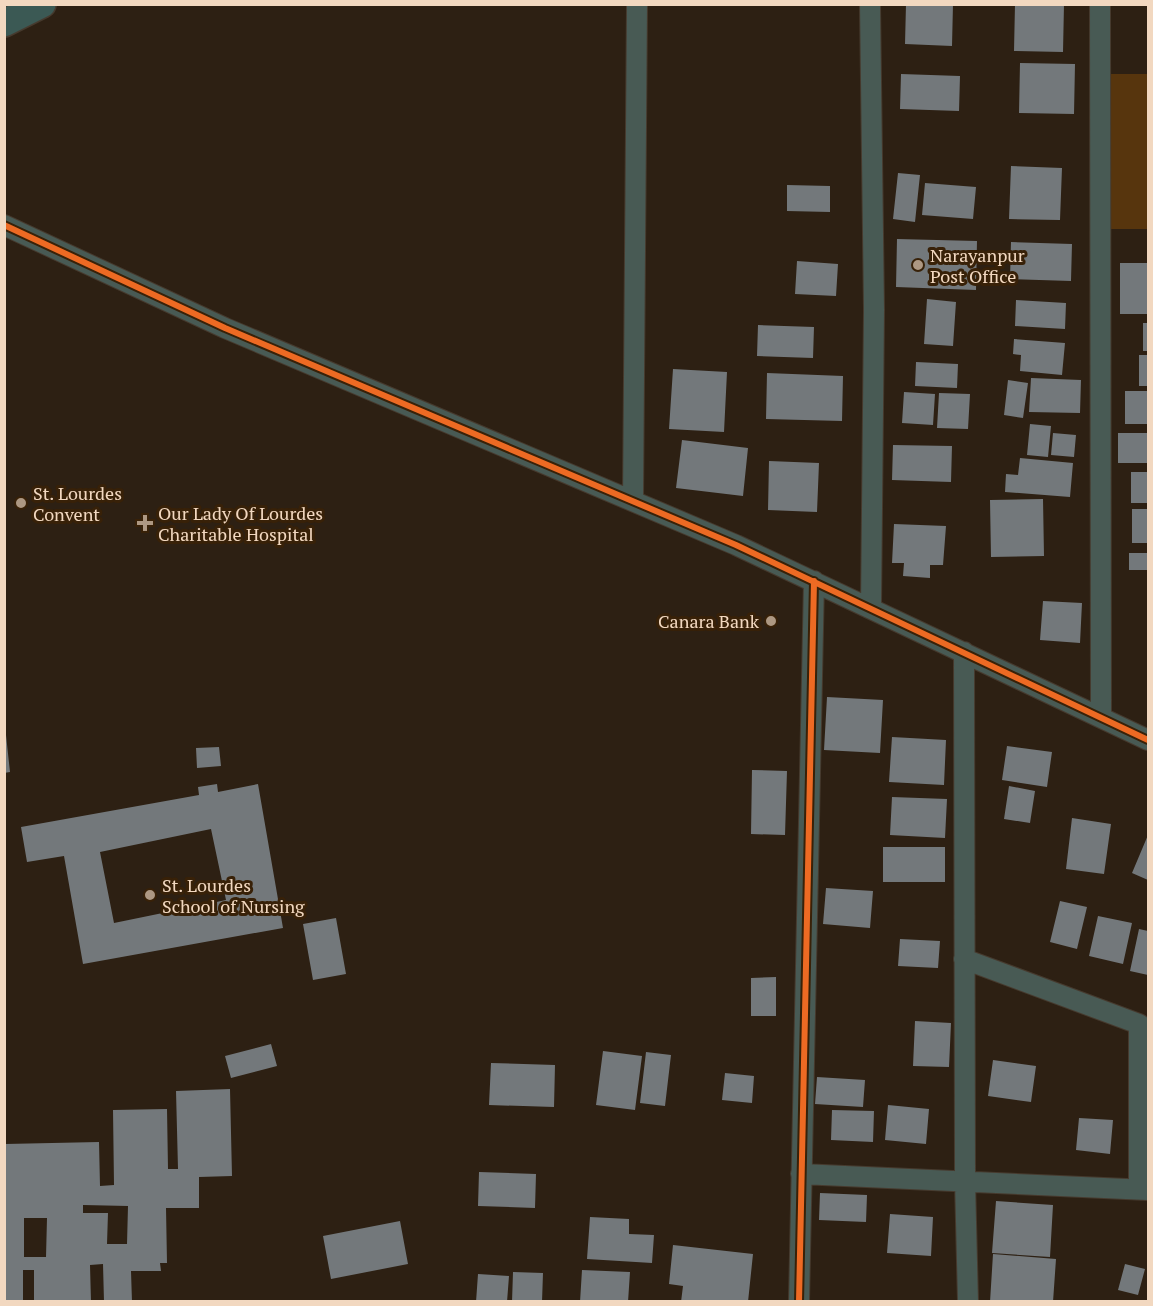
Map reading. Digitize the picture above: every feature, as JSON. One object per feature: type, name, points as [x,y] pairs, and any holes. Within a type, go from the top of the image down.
[{"type":"street","points":[[4,23],[42,4]]},
{"type":"street","points":[[633,501],[636,4]]},
{"type":"street","points":[[870,4],[874,310],[871,608]]},
{"type":"street","points":[[1100,4],[1101,717]]},
{"type":"street","points":[[4,225],[235,332],[736,544],[1149,740]]},
{"type":"street","points":[[800,1302],[814,581]]},
{"type":"street","points":[[964,652],[965,1180],[968,1302]]},
{"type":"street","points":[[801,1174],[1144,1190],[1139,1024],[964,959]]},
{"type":"shaded area","points":[[1100,74],[1148,74],[1148,229],[1100,229]]},
{"type":"building","points":[[906,4],[953,4],[952,46],[905,44]]},
{"type":"building","points":[[1015,4],[1064,4],[1063,52],[1014,51]]},
{"type":"building","points":[[1020,63],[1075,64],[1074,114],[1019,113]]},
{"type":"building","points":[[901,74],[960,76],[959,111],[900,109]]},
{"type":"building","points":[[1011,166],[1062,168],[1060,220],[1009,219]]},
{"type":"building","points":[[898,173],[920,175],[915,222],[893,219]]},
{"type":"building","points":[[925,183],[976,187],[973,219],[922,215]]},
{"type":"building","points":[[787,185],[830,186],[830,212],[787,211]]},
{"type":"building","points":[[897,239],[977,241],[976,290],[896,287]]},
{"type":"building","points":[[1011,242],[1072,244],[1071,281],[1010,279]]},
{"type":"building","points":[[797,261],[838,264],[836,296],[795,294]]},
{"type":"building","points":[[1120,263],[1148,263],[1148,314],[1120,314]]},
{"type":"building","points":[[927,299],[956,302],[953,346],[924,344]]},
{"type":"building","points":[[1016,300],[1066,303],[1065,329],[1015,326]]},
{"type":"building","points":[[1143,323],[1148,323],[1148,351],[1143,351]]},
{"type":"building","points":[[758,325],[814,327],[813,358],[757,356]]},
{"type":"building","points":[[1014,339],[1065,343],[1062,375],[1020,371],[1021,355],[1013,354]]},
{"type":"building","points":[[1139,355],[1148,355],[1148,386],[1139,386]]},
{"type":"building","points":[[916,362],[958,364],[957,388],[915,386]]},
{"type":"building","points":[[673,369],[727,372],[724,432],[669,429]]},
{"type":"building","points":[[767,373],[843,376],[842,421],[766,419]]},
{"type":"building","points":[[1031,378],[1081,380],[1080,413],[1029,412]]},
{"type":"building","points":[[1008,380],[1028,383],[1023,418],[1004,415]]},
{"type":"building","points":[[1125,391],[1148,391],[1148,424],[1125,424]]},
{"type":"building","points":[[904,392],[935,394],[933,425],[902,423]]},
{"type":"building","points":[[939,393],[970,394],[968,429],[937,428]]},
{"type":"building","points":[[1030,424],[1051,426],[1048,457],[1027,455]]},
{"type":"building","points":[[1053,433],[1076,435],[1074,457],[1051,455]]},
{"type":"building","points":[[1118,433],[1148,433],[1148,463],[1118,463]]},
{"type":"building","points":[[682,440],[748,448],[743,496],[676,488]]},
{"type":"building","points":[[893,445],[952,446],[951,482],[892,480]]},
{"type":"building","points":[[1020,458],[1073,463],[1070,497],[1005,492],[1006,474],[1018,475]]},
{"type":"building","points":[[769,461],[819,463],[817,512],[768,510]]},
{"type":"building","points":[[1131,472],[1148,472],[1148,503],[1131,503]]},
{"type":"building","points":[[1043,499],[1044,556],[991,557],[990,500]]},
{"type":"building","points":[[1132,509],[1148,509],[1148,543],[1132,543]]},
{"type":"building","points":[[894,524],[946,526],[943,565],[930,565],[930,578],[903,576],[904,563],[892,563]]},
{"type":"building","points":[[1129,553],[1148,553],[1148,570],[1129,570]]},
{"type":"building","points":[[1043,601],[1082,603],[1080,643],[1040,640]]},
{"type":"building","points":[[827,697],[883,700],[880,753],[824,750]]},
{"type":"building","points":[[4,735],[6,735],[10,772],[4,773]]},
{"type":"building","points":[[892,737],[946,740],[944,785],[889,782]]},
{"type":"building","points":[[1007,746],[1052,752],[1047,787],[1002,780]]},
{"type":"building","points":[[219,747],[221,766],[197,768],[196,748]]},
{"type":"building","points":[[752,770],[787,771],[785,835],[751,834]]},
{"type":"building","points":[[217,784],[218,792],[258,784],[283,928],[83,964],[64,856],[27,862],[21,827],[199,795],[198,787]],"holes":[[[211,829],[226,900],[114,923],[100,852]]]},
{"type":"building","points":[[1009,786],[1035,791],[1030,823],[1004,819]]},
{"type":"building","points":[[892,797],[947,799],[945,838],[890,835]]},
{"type":"building","points":[[1072,818],[1111,824],[1104,874],[1066,869]]},
{"type":"building","points":[[1148,835],[1148,880],[1132,873]]},
{"type":"building","points":[[883,847],[945,847],[945,882],[883,882]]},
{"type":"building","points":[[826,888],[873,891],[870,928],[823,924]]},
{"type":"building","points":[[1060,901],[1087,907],[1077,949],[1050,942]]},
{"type":"building","points":[[1098,916],[1132,923],[1123,964],[1089,956]]},
{"type":"building","points":[[336,918],[346,974],[313,980],[303,924]]},
{"type":"building","points":[[1139,929],[1148,931],[1148,975],[1130,971]]},
{"type":"building","points":[[900,939],[940,941],[938,968],[898,966]]},
{"type":"building","points":[[776,977],[776,1016],[751,1016],[751,978]]},
{"type":"building","points":[[915,1021],[951,1023],[949,1067],[913,1066]]},
{"type":"building","points":[[271,1044],[277,1066],[231,1078],[225,1056]]},
{"type":"building","points":[[603,1051],[642,1056],[635,1110],[596,1105]]},
{"type":"building","points":[[646,1052],[671,1055],[665,1106],[640,1103]]},
{"type":"building","points":[[993,1060],[1036,1066],[1031,1102],[988,1096]]},
{"type":"building","points":[[491,1063],[555,1065],[554,1107],[489,1105]]},
{"type":"building","points":[[725,1073],[754,1076],[752,1103],[722,1100]]},
{"type":"building","points":[[817,1077],[865,1080],[863,1107],[815,1104]]},
{"type":"building","points":[[230,1089],[232,1176],[199,1177],[199,1208],[166,1208],[167,1263],[160,1263],[161,1271],[131,1271],[132,1302],[104,1302],[103,1264],[90,1265],[91,1302],[34,1302],[34,1270],[23,1270],[23,1302],[5,1302],[5,1144],[99,1142],[100,1186],[114,1185],[113,1110],[167,1109],[168,1169],[178,1169],[176,1091]],"holes":[[[83,1205],[128,1206],[127,1244],[107,1244],[108,1213],[83,1213]],[[24,1218],[47,1218],[46,1257],[24,1257]]]},
{"type":"building","points":[[888,1105],[929,1109],[926,1144],[885,1140]]},
{"type":"building","points":[[832,1110],[874,1111],[873,1142],[831,1140]]},
{"type":"building","points":[[1079,1118],[1113,1120],[1110,1154],[1076,1150]]},
{"type":"building","points":[[479,1172],[536,1174],[535,1208],[478,1206]]},
{"type":"building","points":[[820,1193],[867,1195],[866,1222],[819,1220]]},
{"type":"building","points":[[996,1201],[1053,1205],[1050,1257],[992,1253]]},
{"type":"building","points":[[890,1214],[933,1217],[931,1256],[887,1253]]},
{"type":"building","points":[[590,1217],[629,1219],[629,1234],[654,1235],[652,1263],[587,1259]]},
{"type":"building","points":[[400,1221],[408,1264],[331,1279],[323,1236]]},
{"type":"building","points":[[673,1245],[753,1254],[748,1302],[681,1302],[683,1286],[669,1284]]},
{"type":"building","points":[[993,1254],[1056,1259],[1053,1302],[990,1302]]},
{"type":"building","points":[[1125,1264],[1145,1269],[1138,1295],[1118,1290]]},
{"type":"building","points":[[582,1270],[630,1272],[628,1302],[580,1302]]},
{"type":"building","points":[[513,1272],[543,1273],[542,1302],[512,1302]]},
{"type":"building","points":[[478,1274],[509,1276],[507,1302],[476,1302]]},
{"type":"cycle path","points":[[4,225],[225,328],[736,545],[1148,740]]},
{"type":"cycle path","points":[[799,1302],[814,581]]},
{"type":"place","name":"Narayanpur Post Office","points":[[918,265]]},
{"type":"place","name":"St. Lourdes Convent","points":[[21,503]]},
{"type":"place","name":"Our Lady Of Lourdes Charitable Hospital","points":[[145,523]]},
{"type":"place","name":"Canara Bank","points":[[771,621]]},
{"type":"place","name":"St. Lourdes School of Nursing","points":[[150,895]]}]
